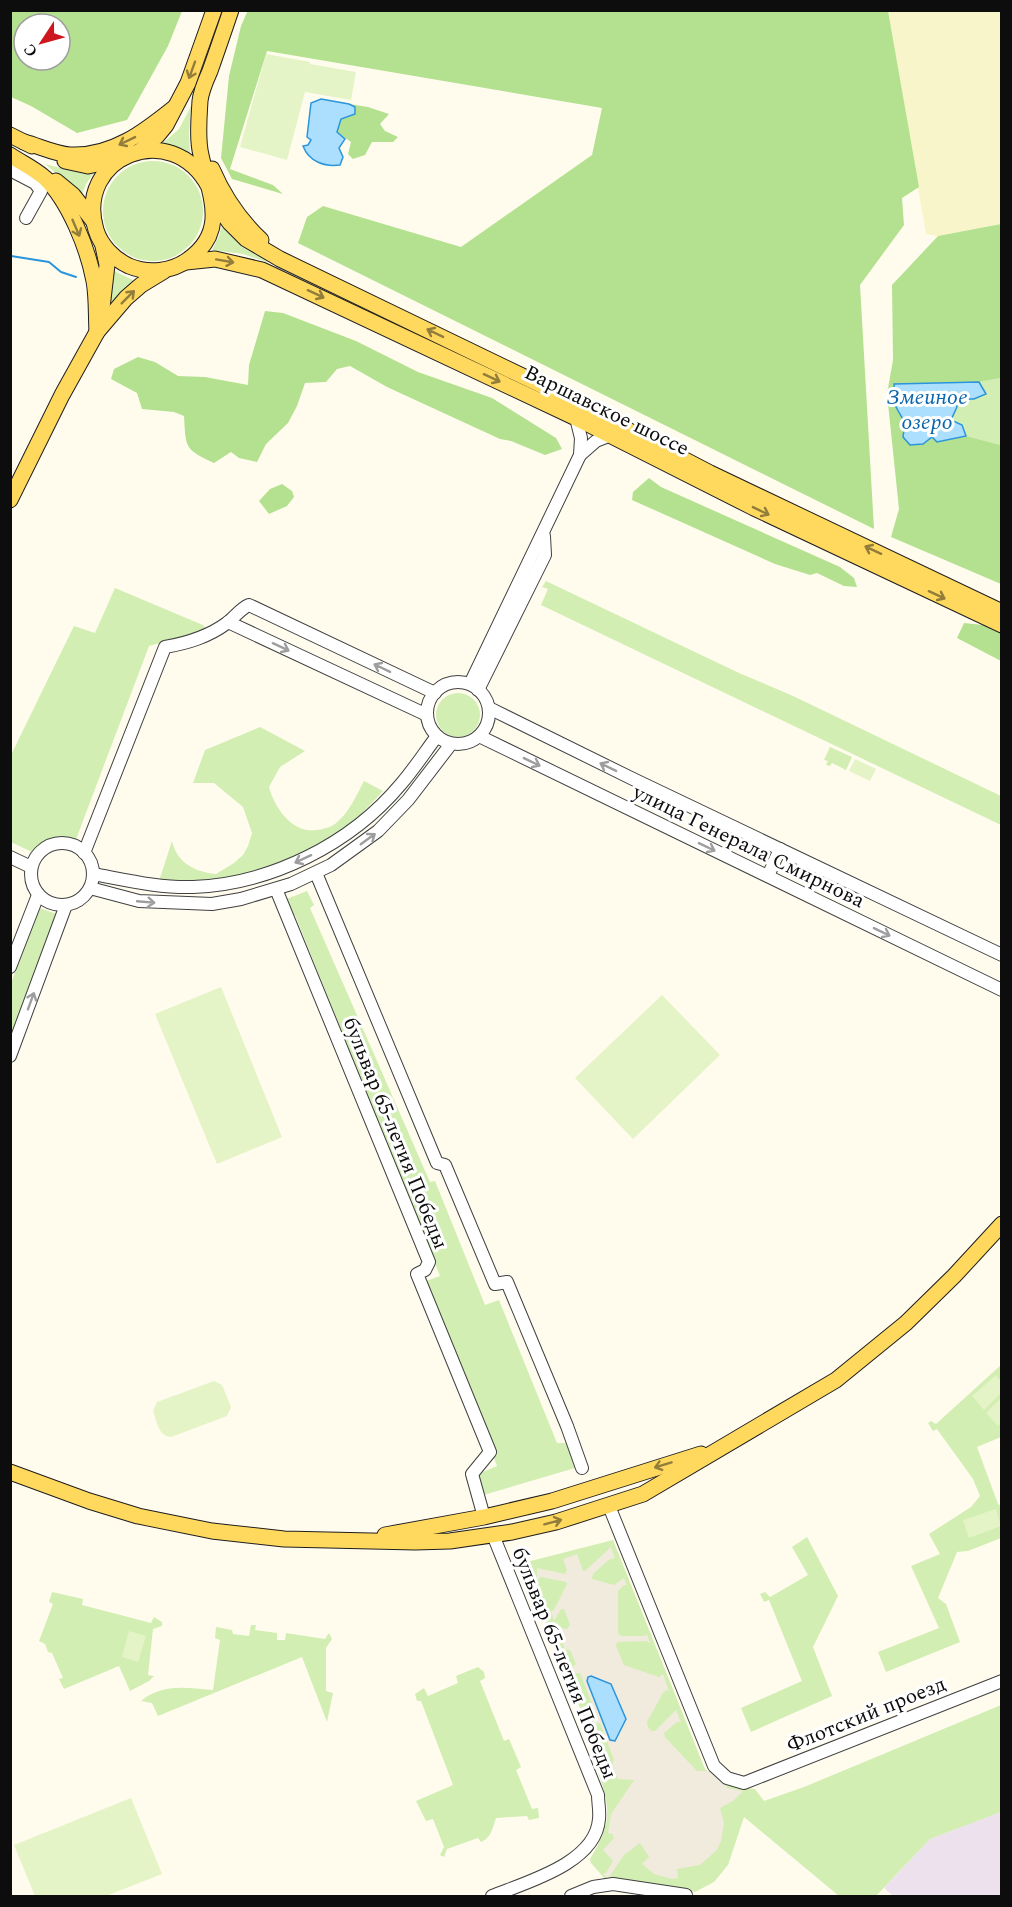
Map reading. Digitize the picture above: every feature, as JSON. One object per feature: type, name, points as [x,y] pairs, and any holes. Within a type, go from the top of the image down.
[{"type":"main road","points":[[10,135],[56,159],[88,166],[121,159],[140,151],[166,125],[188,83],[214,10]]},
{"type":"main road","points":[[10,500],[62,395],[97,332],[126,298],[141,285],[166,270],[186,262],[201,248],[211,229],[213,219],[211,193],[200,153],[200,98],[231,10]]},
{"type":"main road","points":[[24,142],[68,155],[92,154],[115,147],[137,136],[175,107]]},
{"type":"main road","points":[[199,128],[218,184],[255,235],[280,259]]},
{"type":"main road","points":[[140,151],[161,150],[182,157],[198,170],[211,193]]},
{"type":"main road","points":[[10,153],[33,163],[73,195],[94,223],[107,265],[104,299],[97,332]]},
{"type":"main road","points":[[10,153],[45,178],[60,195],[73,221],[87,256],[94,282],[97,332]]},
{"type":"main road","points":[[94,223],[95,192],[105,174],[121,159]]},
{"type":"main road","name":"Варшавское шоссе","points":[[211,193],[230,223],[246,239],[280,259],[543,386],[738,487],[1002,612]]},
{"type":"main road","points":[[102,243],[116,259],[135,268],[145,271],[166,270]]},
{"type":"main road","name":"Варшавское шоссе","points":[[186,262],[215,259],[262,270],[576,417],[754,508],[1002,625]]},
{"type":"main road","points":[[10,1472],[138,1516],[180,1526],[284,1539],[415,1542],[450,1540],[493,1535],[556,1522],[643,1494],[817,1392],[857,1364],[906,1323],[1002,1224]]},
{"type":"main road","points":[[349,1541],[484,1517],[552,1501],[727,1446]]},
{"type":"main road","points":[[639,1472],[644,1482],[643,1494]]},
{"type":"main road","points":[[447,1524],[444,1533],[450,1540]]},
{"type":"street","points":[[10,170],[35,183],[41,191],[26,218]]},
{"type":"street","points":[[474,687],[531,571],[544,533],[580,455],[581,438],[576,417]]},
{"type":"street","points":[[580,455],[597,441],[611,435]]},
{"type":"street","points":[[84,853],[165,647],[198,639],[228,622],[242,608],[249,605],[435,693]]},
{"type":"street","points":[[228,622],[427,715]]},
{"type":"street","points":[[459,682],[474,687],[485,698],[489,708],[489,718],[485,728],[479,736],[466,743],[451,744],[437,736],[432,730],[427,715],[428,705],[435,693],[449,683],[459,682]]},
{"type":"street","name":"улица Генерала Смирнова","points":[[489,708],[1002,955]]},
{"type":"street","points":[[93,874],[168,886],[194,887],[236,881],[285,867],[337,841],[370,814],[400,785],[437,736]]},
{"type":"street","name":"улица Генерала Смирнова","points":[[479,736],[1002,990]]},
{"type":"street","points":[[90,888],[139,902],[212,904],[242,899],[276,889],[315,873],[378,831],[408,800],[451,744]]},
{"type":"street","points":[[337,841],[345,855]]},
{"type":"street","points":[[58,843],[68,844],[84,853],[89,859],[93,874],[90,888],[84,896],[66,905],[51,904],[38,895],[30,877],[31,867],[41,851],[58,843]]},
{"type":"street","points":[[768,876],[780,849]]},
{"type":"street","points":[[10,857],[31,867]]},
{"type":"street","name":"бульвар 65-летия Победы","points":[[315,873],[437,1162],[445,1165],[495,1284],[507,1282],[582,1468]]},
{"type":"street","points":[[236,881],[242,899]]},
{"type":"street","name":"бульвар 65-летия Победы","points":[[276,889],[429,1262],[425,1270],[417,1274],[490,1452],[472,1474],[484,1517]]},
{"type":"street","points":[[10,968],[38,895]]},
{"type":"street","points":[[10,1056],[66,905]]},
{"type":"street","name":"Флотский проезд","points":[[609,1506],[714,1766],[727,1778],[744,1783],[1002,1681]]},
{"type":"street","name":"бульвар 65-летия Победы","points":[[492,1896],[567,1865],[589,1846],[599,1821],[598,1796],[493,1535]]},
{"type":"street","points":[[572,1896],[593,1887],[613,1884],[686,1895]]},
{"type":"shaded area","points":[[887,11],[1001,11],[1001,224],[938,236],[926,234]]},
{"type":"shaded area","points":[[611,1547],[615,1558],[610,1559],[593,1574],[592,1579],[614,1585],[624,1578],[627,1585],[618,1591],[618,1633],[621,1636],[645,1636],[647,1634],[650,1643],[646,1641],[617,1642],[616,1646],[624,1665],[659,1677],[663,1674],[669,1691],[666,1690],[663,1693],[647,1722],[648,1727],[651,1731],[655,1731],[676,1710],[681,1722],[677,1722],[664,1733],[665,1737],[697,1771],[709,1771],[728,1788],[743,1791],[733,1801],[720,1808],[724,1823],[717,1850],[700,1865],[677,1869],[678,1878],[672,1879],[654,1874],[642,1864],[649,1857],[640,1843],[624,1855],[608,1879],[603,1874],[613,1861],[603,1850],[614,1838],[608,1833],[611,1814],[634,1780],[618,1779],[612,1765],[614,1760],[600,1723],[595,1724],[593,1719],[597,1716],[580,1673],[575,1673],[572,1667],[576,1664],[570,1650],[565,1649],[561,1638],[565,1639],[565,1636],[559,1634],[557,1628],[567,1629],[570,1625],[564,1609],[561,1609],[554,1621],[551,1611],[554,1610],[567,1584],[541,1577],[537,1580],[537,1568],[565,1574],[567,1570],[563,1559],[577,1554],[583,1571],[585,1571]]},
{"type":"shaded area","points":[[1001,1812],[1001,1896],[893,1896],[884,1888],[930,1839]]},
{"type":"green space","points":[[11,10],[182,10],[168,46],[127,120],[77,133],[11,97]]},
{"type":"green space","points":[[248,10],[888,11],[919,187],[902,198],[904,225],[860,285],[874,529],[298,243],[307,217],[323,206],[461,247],[592,155],[602,108],[267,51],[230,169],[273,185],[283,194],[232,179],[221,158],[229,76],[241,26]]},
{"type":"green space","points":[[266,54],[356,72],[351,100],[305,92],[287,160],[240,147]]},
{"type":"green space","points":[[349,104],[389,114],[380,124],[385,131],[398,137],[393,142],[372,142],[365,155],[353,159],[348,154],[351,142],[337,132],[340,119],[355,107]]},
{"type":"green space","points":[[191,106],[190,153],[162,144],[179,129]]},
{"type":"green space","points":[[153,161],[172,164],[189,175],[200,192],[203,211],[200,230],[189,247],[172,258],[153,261],[134,258],[117,247],[106,230],[103,211],[106,192],[117,175],[134,164]]},
{"type":"green space","points":[[45,164],[68,170],[95,171],[86,184],[80,200],[63,179]]},
{"type":"green space","points":[[223,221],[247,248],[269,263],[243,254],[212,250]]},
{"type":"green space","points":[[1001,224],[1001,378],[979,382],[894,384],[896,407],[905,423],[903,436],[932,436],[937,442],[966,436],[1001,445],[1001,584],[891,537],[899,509],[887,394],[893,360],[892,285],[938,236]]},
{"type":"green space","points":[[112,270],[137,282],[115,303],[110,301]]},
{"type":"green space","points":[[265,311],[283,313],[356,341],[418,372],[492,398],[556,438],[562,449],[545,455],[511,441],[500,439],[387,387],[350,366],[337,369],[326,382],[305,383],[288,423],[266,444],[257,462],[239,458],[231,452],[214,463],[188,446],[184,416],[174,412],[142,409],[137,393],[111,379],[114,369],[138,357],[155,362],[178,376],[205,377],[248,385],[249,365]]},
{"type":"green space","points":[[1001,378],[1001,445],[966,436],[962,425],[951,420],[957,407],[955,398],[986,394],[979,382]]},
{"type":"green space","points":[[649,478],[661,487],[840,567],[854,578],[857,587],[844,586],[817,573],[810,575],[775,564],[632,500],[633,492]]},
{"type":"green space","points":[[282,484],[292,491],[294,497],[287,506],[269,514],[259,501],[270,489]]},
{"type":"green space","points":[[546,581],[1001,796],[1001,825],[541,605],[548,589],[542,587]]},
{"type":"green space","points":[[115,588],[203,625],[207,630],[149,646],[75,842],[53,842],[43,845],[34,853],[11,842],[10,757],[74,626],[95,633]]},
{"type":"green space","points":[[964,623],[983,625],[1001,634],[1001,661],[957,638]]},
{"type":"green space","points":[[458,693],[467,694],[474,699],[479,706],[479,724],[474,731],[467,736],[458,737],[449,736],[442,731],[437,724],[436,715],[437,706],[442,699],[449,694]]},
{"type":"green space","points":[[260,727],[305,751],[280,767],[269,787],[281,813],[295,825],[312,830],[333,825],[348,810],[364,781],[383,791],[340,835],[307,854],[270,868],[215,882],[159,881],[172,841],[174,849],[183,861],[208,873],[216,874],[243,855],[252,833],[243,807],[214,783],[193,783],[205,750]]},
{"type":"green space","points":[[830,747],[852,757],[846,770],[832,763],[830,766],[826,765],[828,761],[824,760]]},
{"type":"green space","points":[[855,759],[876,769],[870,781],[849,771]]},
{"type":"green space","points":[[307,891],[314,905],[310,908],[430,1182],[435,1181],[485,1305],[499,1300],[557,1443],[566,1443],[575,1468],[480,1496],[473,1476],[497,1466],[426,1281],[440,1276],[295,915],[291,915],[284,900]]},
{"type":"green space","points":[[39,908],[57,914],[11,1036],[10,986]]},
{"type":"green space","points":[[221,987],[282,1137],[217,1164],[155,1014]]},
{"type":"green space","points":[[662,995],[720,1055],[633,1139],[575,1078]]},
{"type":"green space","points":[[1001,1365],[1001,1437],[977,1447],[998,1504],[1001,1506],[1001,1538],[968,1551],[957,1552],[938,1598],[946,1604],[960,1642],[886,1672],[878,1652],[939,1628],[911,1566],[940,1554],[929,1534],[971,1507],[980,1496],[973,1479],[937,1429],[933,1431],[928,1423],[931,1421],[936,1424]]},
{"type":"green space","points":[[996,1375],[1001,1382],[1001,1393],[984,1410],[972,1396]]},
{"type":"green space","points":[[214,1381],[222,1385],[231,1407],[227,1416],[171,1437],[163,1434],[153,1411],[157,1402]]},
{"type":"green space","points":[[1001,1398],[1001,1423],[998,1426],[986,1413]]},
{"type":"green space","points":[[996,1509],[1001,1526],[969,1538],[963,1520]]},
{"type":"green space","points":[[807,1537],[838,1596],[813,1647],[832,1696],[751,1732],[741,1708],[802,1681],[769,1600],[764,1602],[760,1594],[765,1592],[770,1597],[808,1575],[792,1547]]},
{"type":"green space","points":[[613,1540],[705,1769],[724,1785],[755,1789],[764,1801],[804,1787],[1001,1705],[1001,1812],[930,1839],[876,1896],[839,1896],[744,1817],[728,1865],[714,1882],[695,1892],[605,1879],[590,1859],[602,1837],[607,1818],[606,1799],[599,1775],[605,1770],[525,1572],[519,1574],[517,1568],[519,1564]]},
{"type":"green space","points":[[52,1592],[83,1599],[82,1605],[151,1623],[154,1617],[162,1622],[162,1626],[153,1629],[148,1675],[154,1676],[130,1691],[119,1666],[64,1689],[59,1679],[63,1678],[52,1653],[48,1652],[45,1644],[39,1641],[53,1604],[49,1602]]},
{"type":"green space","points":[[251,1625],[256,1625],[255,1630],[277,1633],[277,1640],[285,1640],[286,1633],[325,1639],[329,1633],[332,1639],[326,1648],[326,1691],[333,1693],[327,1722],[302,1657],[158,1716],[152,1703],[141,1701],[149,1695],[166,1689],[213,1690],[220,1640],[215,1638],[216,1627],[232,1630],[233,1634],[249,1636]]},
{"type":"green space","points":[[129,1631],[146,1636],[138,1662],[122,1657]]},
{"type":"green space","points":[[478,1667],[484,1672],[485,1678],[480,1681],[504,1741],[509,1739],[521,1767],[516,1770],[532,1809],[538,1808],[539,1818],[529,1820],[527,1816],[496,1818],[485,1840],[481,1842],[478,1838],[447,1849],[444,1857],[440,1855],[444,1847],[433,1819],[426,1821],[416,1801],[453,1785],[421,1701],[417,1701],[415,1694],[424,1688],[428,1696],[458,1683],[456,1676]]},
{"type":"green space","points":[[131,1798],[162,1874],[106,1896],[35,1896],[14,1845]]},
{"type":"water","points":[[321,99],[355,107],[355,114],[341,119],[337,132],[345,139],[339,148],[343,157],[340,165],[329,165],[313,160],[303,146],[308,145],[311,140],[307,137],[311,103]]},
{"type":"water","name":"Змеиное озеро","points":[[979,382],[986,394],[974,399],[955,399],[957,407],[951,420],[962,425],[966,436],[937,442],[932,437],[923,444],[910,445],[903,437],[905,423],[896,407],[894,384]]},
{"type":"water","points":[[591,1676],[611,1684],[626,1719],[615,1741],[610,1740],[587,1681]]},
{"type":"waterway","points":[[11,256],[49,262],[61,272],[76,277]]}]
